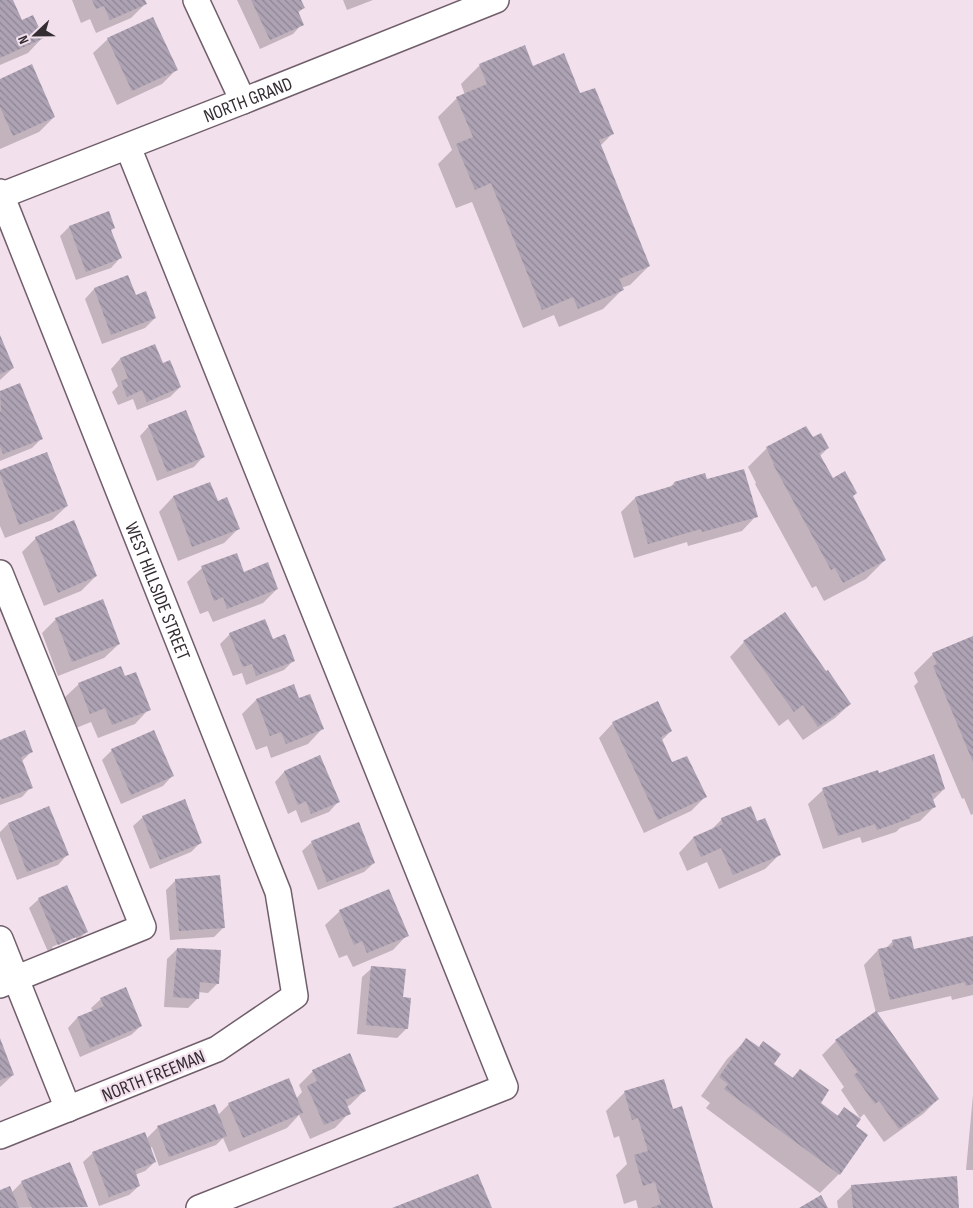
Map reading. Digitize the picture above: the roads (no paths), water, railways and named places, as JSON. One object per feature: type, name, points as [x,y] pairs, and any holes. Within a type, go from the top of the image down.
[{"type":"street","points":[[196,0],[243,102]]},
{"type":"street","name":"NORTH GRAND","points":[[1,195],[243,102],[496,0]]},
{"type":"street","points":[[128,147],[505,1087],[199,1208]]},
{"type":"street","name":"WEST HILLSIDE STREET","points":[[1,195],[278,892],[295,996]]},
{"type":"street","points":[[0,573],[143,927],[8,982]]},
{"type":"street","points":[[0,939],[8,982],[68,1109]]},
{"type":"street","name":"NORTH FREEMAN","points":[[0,1136],[217,1049],[295,996]]}]
